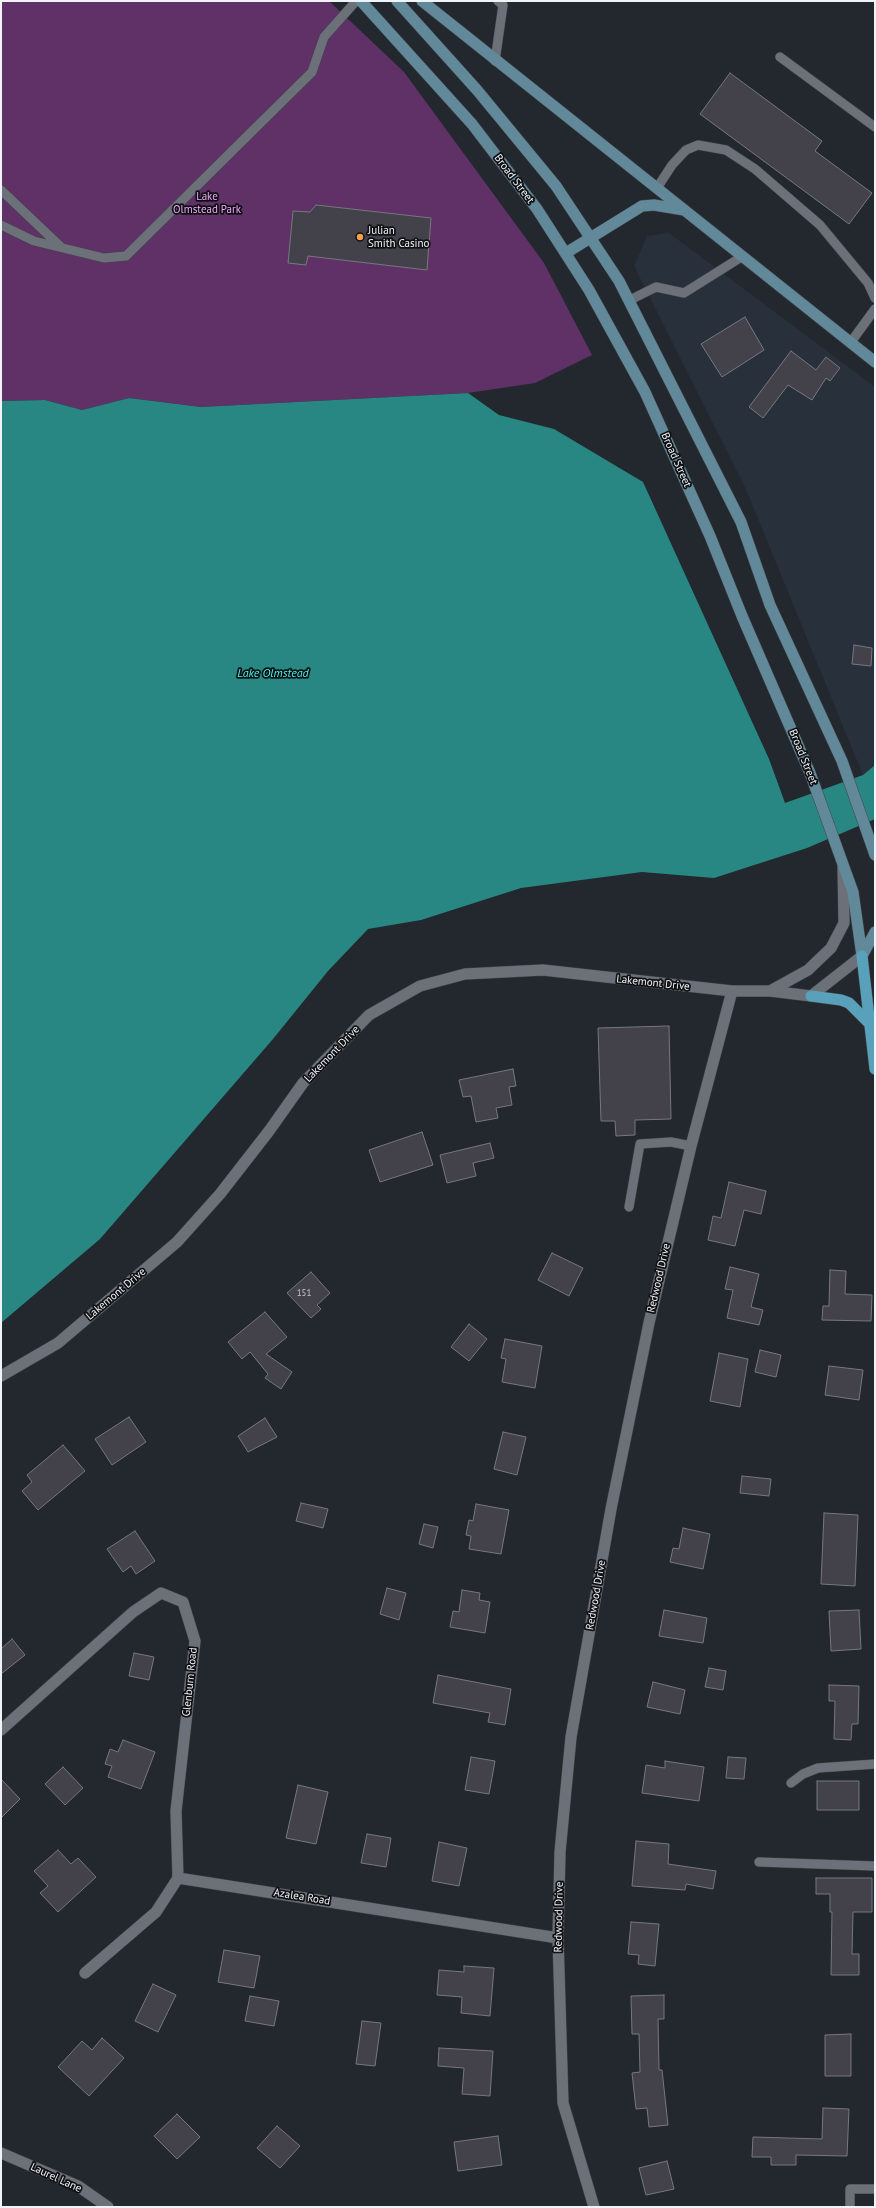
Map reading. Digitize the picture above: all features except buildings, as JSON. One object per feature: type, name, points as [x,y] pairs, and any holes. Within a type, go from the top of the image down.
[{"type":"main road","name":"Broad Street","points":[[361,1],[472,124],[537,209],[566,253],[645,392],[710,536],[742,616],[810,773],[853,892],[862,956]]},
{"type":"main road","points":[[397,1],[477,90],[556,186],[591,237],[630,300],[741,522],[770,605],[842,761],[875,854]]},
{"type":"main road","points":[[422,1],[495,61],[875,362]]},
{"type":"main road","points":[[566,253],[642,206],[669,207],[686,211]]},
{"type":"main road","points":[[875,932],[862,956],[875,1069]]},
{"type":"main road","points":[[811,996],[840,1000],[849,1003],[870,1024]]},
{"type":"street","name":"Lakemont Drive","points":[[770,991],[808,970],[831,948],[844,923],[843,863]]},
{"type":"street","points":[[811,996],[862,956]]},
{"type":"street","name":"Lakemont Drive","points":[[1,1376],[58,1343],[177,1242],[220,1194],[269,1131],[303,1083],[369,1015],[420,986],[465,974],[543,970],[732,991],[770,991],[811,996]]},
{"type":"street","name":"Redwood Drive","points":[[594,2207],[563,2103],[558,1938],[560,1852],[571,1738],[611,1509],[646,1338],[691,1146],[732,991]]},
{"type":"street","name":"Glenburn Road","points":[[1,1730],[133,1612],[161,1593],[183,1602],[195,1641],[176,1811],[178,1878]]},
{"type":"street","points":[[86,1973],[156,1912],[178,1878]]},
{"type":"street","name":"Azalea Road","points":[[178,1878],[558,1938]]},
{"type":"street","name":"Laurel Lane","points":[[1,2153],[78,2186],[94,2202],[108,2207]]},
{"type":"lane","points":[[1,225],[34,241],[62,248],[104,258],[126,256],[312,72],[324,37],[356,1]]},
{"type":"lane","points":[[495,61],[502,5],[498,1]]},
{"type":"lane","points":[[780,57],[875,127]]},
{"type":"lane","points":[[657,188],[672,165],[686,150],[698,146],[726,150],[755,169],[820,225],[868,283],[875,298]]},
{"type":"lane","points":[[1,190],[62,248]]},
{"type":"lane","points":[[630,300],[656,287],[684,293],[743,256]]},
{"type":"lane","points":[[851,342],[875,309]]},
{"type":"lane","points":[[629,1207],[640,1144],[671,1142],[691,1146]]},
{"type":"lane","points":[[791,1783],[803,1774],[818,1768],[875,1764]]},
{"type":"lane","points":[[760,1862],[875,1866]]},
{"type":"lane","points":[[850,2207],[850,2189],[875,2189]]},
{"type":"shaded area","points":[[669,233],[875,387],[875,765],[863,775],[745,487],[634,266],[647,236]]},
{"type":"green space","name":"Lake Olmstead Park","points":[[1,1],[329,1],[404,72],[544,263],[592,355],[535,383],[468,393],[201,407],[129,398],[82,410],[45,400],[1,401]]},
{"type":"water","name":"Lake Olmstead","points":[[468,393],[499,415],[554,429],[643,482],[769,759],[785,803],[863,775],[875,765],[875,819],[807,848],[714,878],[642,872],[521,888],[421,920],[368,929],[328,971],[273,1039],[100,1239],[1,1323],[1,401],[45,400],[82,410],[129,398],[201,407]]},
{"type":"place","name":"Julian Smith Casino","points":[[360,237]]}]
